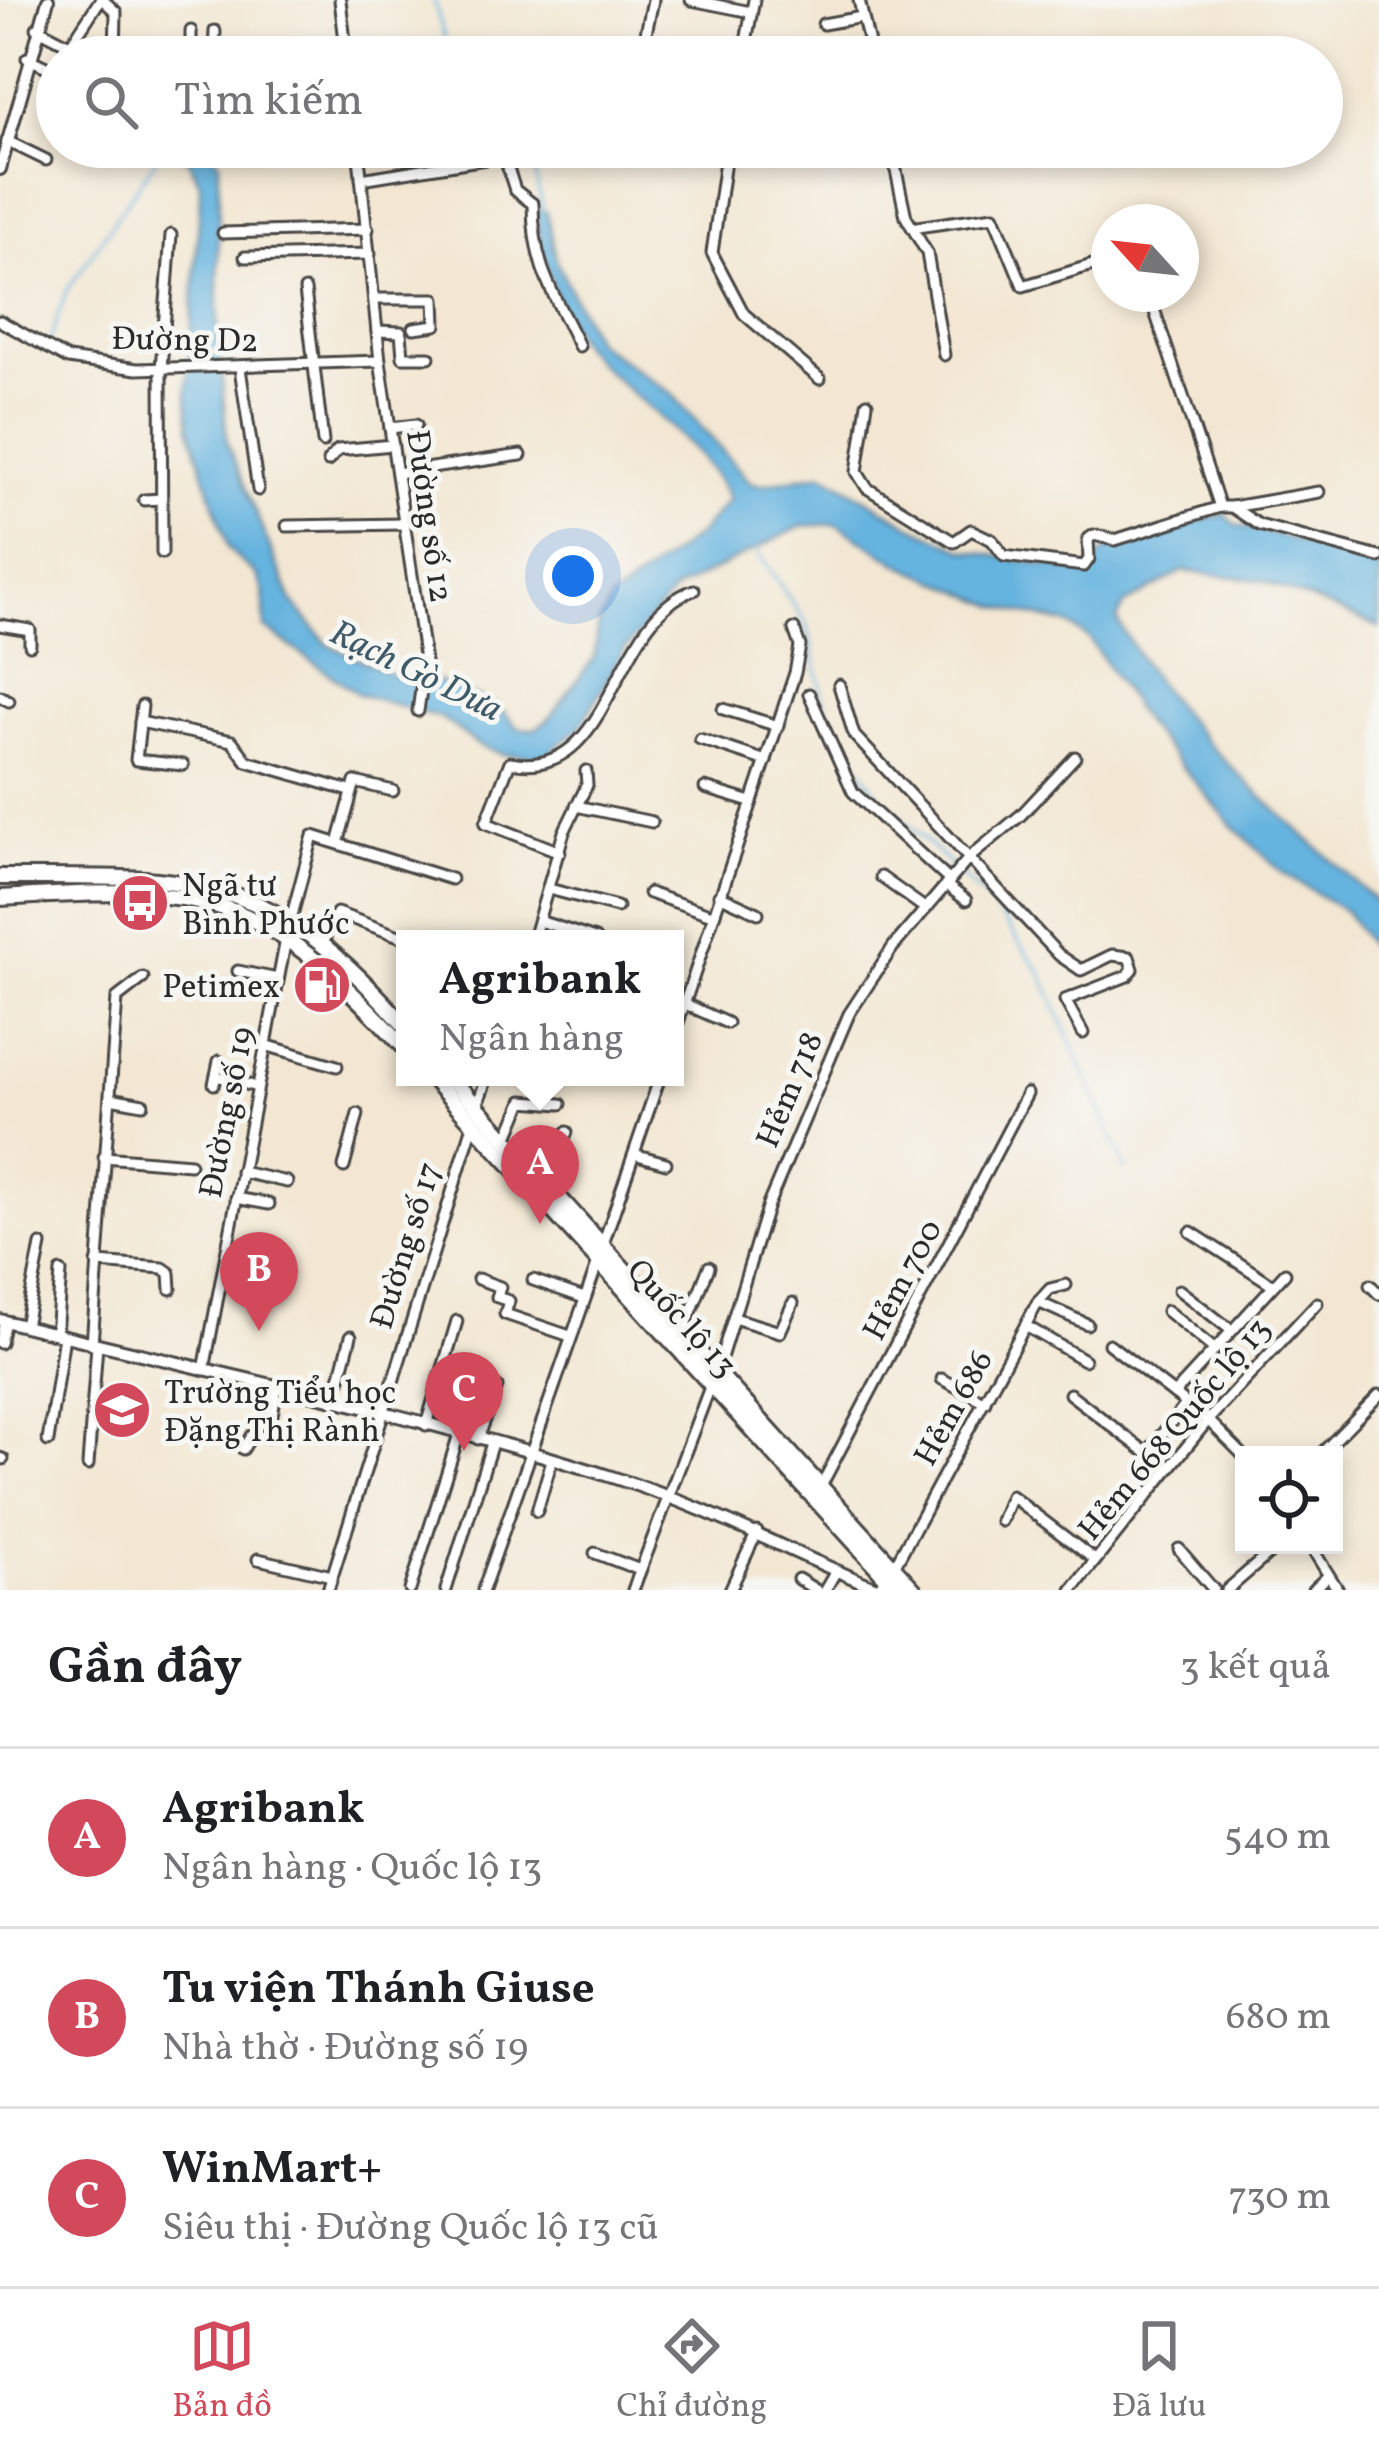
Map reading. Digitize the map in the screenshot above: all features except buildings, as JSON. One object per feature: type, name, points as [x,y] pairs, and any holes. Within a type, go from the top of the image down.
[{"type":"highway","points":[[3,876],[194,883],[240,895],[289,927],[396,1039]]},
{"type":"highway","points":[[3,899],[174,895],[238,910],[323,941],[396,1017]]},
{"type":"highway","name":"Quốc lộ 13","points":[[441,1086],[506,1142],[600,1254],[682,1336],[713,1380],[820,1488],[884,1581],[914,1590]]},
{"type":"highway","name":"Quốc lộ 13","points":[[455,1086],[475,1117],[713,1380],[884,1581],[898,1590]]},
{"type":"street","points":[[0,169],[47,0]]},
{"type":"street","points":[[77,36],[101,0],[116,12],[115,36]]},
{"type":"street","points":[[340,0],[344,36]]},
{"type":"street","points":[[645,36],[653,0]]},
{"type":"street","points":[[692,0],[753,6],[747,36]]},
{"type":"street","points":[[859,0],[867,36]]},
{"type":"street","points":[[824,24],[862,17]]},
{"type":"street","points":[[38,28],[52,36]]},
{"type":"street","points":[[191,31],[191,36]]},
{"type":"street","points":[[215,31],[215,36]]},
{"type":"street","points":[[28,58],[36,62]]},
{"type":"street","points":[[5,138],[36,155]]},
{"type":"street","points":[[361,168],[380,361]]},
{"type":"street","points":[[362,179],[430,168]]},
{"type":"street","points":[[508,168],[515,190],[532,203],[533,245],[548,293],[579,346]]},
{"type":"street","points":[[724,168],[712,254],[744,314],[820,379]]},
{"type":"street","points":[[896,168],[907,217],[917,227],[944,355]]},
{"type":"street","points":[[917,227],[994,216],[1023,286],[1091,265]]},
{"type":"street","points":[[223,233],[368,229]]},
{"type":"street","points":[[162,553],[161,369],[171,235]]},
{"type":"street","points":[[245,257],[370,254]]},
{"type":"street","points":[[304,290],[323,442]]},
{"type":"street","points":[[374,299],[435,299],[436,325],[414,328]]},
{"type":"street","points":[[1156,312],[1226,507],[1244,520],[1379,557]]},
{"type":"street","name":"Đường D2","points":[[0,321],[68,359],[161,369],[380,361]]},
{"type":"street","points":[[940,329],[954,328]]},
{"type":"street","points":[[377,331],[400,332],[403,357],[429,357]]},
{"type":"street","name":"Đường số 12","points":[[380,361],[424,679],[418,711]]},
{"type":"street","points":[[240,368],[258,490]]},
{"type":"street","points":[[868,403],[858,479],[921,527],[954,542],[971,530],[992,540],[1004,556],[1084,566],[1088,539],[1094,535],[1115,540],[1226,507],[1319,492]]},
{"type":"street","points":[[391,428],[416,425]]},
{"type":"street","points":[[328,461],[338,450],[393,445]]},
{"type":"street","points":[[397,473],[521,455]]},
{"type":"street","points":[[144,500],[162,499]]},
{"type":"street","points":[[287,526],[404,524]]},
{"type":"street","points":[[560,852],[487,823],[510,762],[532,767],[554,761],[578,744],[655,619],[694,590]]},
{"type":"street","points":[[0,625],[30,630],[30,645]]},
{"type":"street","points":[[727,1023],[685,1004],[795,673],[800,646],[794,629]]},
{"type":"street","points":[[839,685],[854,735],[1075,970],[1112,955],[1130,957],[1133,969],[1126,976],[1065,1000],[1083,1033]]},
{"type":"street","points":[[809,694],[854,792],[966,900]]},
{"type":"street","points":[[142,706],[136,760],[183,765]]},
{"type":"street","points":[[723,709],[778,726]]},
{"type":"street","points":[[140,722],[232,741],[247,761],[350,791]]},
{"type":"street","points":[[700,739],[766,761]]},
{"type":"street","name":"Hẻm 718","points":[[633,1590],[736,1319],[768,1205],[849,1014],[970,857],[1021,814],[1075,757]]},
{"type":"street","points":[[536,930],[588,782],[586,771]]},
{"type":"street","points":[[393,791],[355,782],[339,840],[452,879]]},
{"type":"street","points":[[705,788],[752,802]]},
{"type":"street","points":[[576,806],[652,821]]},
{"type":"street","name":"Đường số 19","points":[[204,1370],[289,927],[313,836],[339,840]]},
{"type":"street","points":[[880,877],[926,909]]},
{"type":"street","points":[[549,889],[617,908]]},
{"type":"street","points":[[650,893],[712,915]]},
{"type":"street","points":[[719,895],[758,913]]},
{"type":"street","points":[[323,941],[337,913],[396,935]]},
{"type":"street","points":[[538,922],[565,930]]},
{"type":"street","points":[[238,970],[278,979]]},
{"type":"street","points":[[88,1465],[117,998],[143,977]]},
{"type":"street","points":[[265,1045],[337,1066]]},
{"type":"street","points":[[219,1061],[215,1080],[257,1087]]},
{"type":"street","name":"Đường số 17","points":[[328,1590],[379,1413],[484,1086]]},
{"type":"street","points":[[483,1590],[526,1453],[657,1086]]},
{"type":"street","name":"Hẻm 700","points":[[820,1488],[1027,1094]]},
{"type":"street","points":[[110,1098],[143,1104]]},
{"type":"street","points":[[506,1142],[523,1101],[561,1104]]},
{"type":"street","points":[[344,1166],[358,1114]]},
{"type":"street","points":[[546,1185],[567,1132]]},
{"type":"street","points":[[634,1154],[666,1163]]},
{"type":"street","points":[[104,1157],[190,1164]]},
{"type":"street","points":[[241,1172],[287,1182]]},
{"type":"street","points":[[236,1198],[268,1204]]},
{"type":"street","points":[[1190,1232],[1273,1285]]},
{"type":"street","points":[[25,1326],[37,1289],[41,1245]]},
{"type":"street","points":[[98,1263],[163,1268],[170,1273],[171,1289]]},
{"type":"street","points":[[682,1336],[709,1267]]},
{"type":"street","points":[[48,1441],[60,1335],[61,1272]]},
{"type":"street","points":[[1174,1394],[1285,1273]]},
{"type":"street","points":[[478,1279],[500,1287],[497,1297],[509,1301],[505,1314],[570,1336]]},
{"type":"street","points":[[533,1280],[584,1298]]},
{"type":"street","name":"Hẻm 686","points":[[884,1581],[1039,1302],[1050,1289],[1066,1285]]},
{"type":"street","points":[[1179,1290],[1231,1330]]},
{"type":"street","points":[[1039,1302],[1087,1324]]},
{"type":"street","name":"Hẻm 668 Quốc lộ 13","points":[[1072,1590],[1208,1420],[1317,1303]]},
{"type":"street","points":[[736,1319],[781,1332],[793,1304]]},
{"type":"street","points":[[1167,1311],[1214,1349]]},
{"type":"street","points":[[0,1342],[3,1320],[478,1439],[665,1496],[757,1532],[836,1571],[884,1581]]},
{"type":"street","points":[[426,1425],[457,1321]]},
{"type":"street","points":[[1026,1326],[1084,1360]]},
{"type":"street","points":[[334,1402],[351,1336]]},
{"type":"street","points":[[1109,1344],[1208,1420],[1235,1447]]},
{"type":"street","points":[[942,1378],[986,1402]]},
{"type":"street","points":[[478,1439],[497,1387]]},
{"type":"street","points":[[242,1449],[250,1436],[268,1437],[277,1388]]},
{"type":"street","points":[[1070,1394],[1168,1469]]},
{"type":"street","points":[[1329,1446],[1379,1395]]},
{"type":"street","points":[[1147,1454],[1187,1403]]},
{"type":"street","points":[[410,1590],[459,1434]]},
{"type":"street","points":[[446,1590],[491,1443]]},
{"type":"street","points":[[537,1511],[552,1460]]},
{"type":"street","points":[[1001,1521],[1011,1496],[1095,1560]]},
{"type":"street","points":[[730,1590],[757,1532]]},
{"type":"street","points":[[1179,1550],[1214,1590]]},
{"type":"street","points":[[596,1553],[640,1570]]},
{"type":"street","points":[[1227,1590],[1268,1554]]},
{"type":"street","points":[[1315,1554],[1338,1590]]},
{"type":"street","points":[[257,1559],[332,1576]]},
{"type":"street","points":[[825,1590],[836,1571]]},
{"type":"street","points":[[1313,1590],[1328,1576]]},
{"type":"street","points":[[798,1579],[816,1590]]},
{"type":"street","points":[[1238,1580],[1246,1590]]},
{"type":"water","points":[[193,168],[219,168],[218,327],[227,443],[292,601],[327,644],[412,684],[437,681],[497,705],[518,728],[535,729],[548,720],[594,658],[599,623],[612,599],[698,535],[729,499],[685,440],[592,357],[570,327],[554,288],[535,210],[547,212],[557,263],[596,342],[671,393],[750,482],[760,485],[823,473],[912,526],[965,550],[1085,572],[1107,549],[1131,538],[1225,514],[1236,525],[1379,562],[1379,627],[1261,580],[1183,571],[1124,605],[1117,619],[1142,661],[1202,737],[1379,905],[1379,959],[1345,911],[1284,874],[1233,826],[1145,724],[1089,638],[1067,624],[996,606],[903,566],[837,524],[802,526],[675,590],[625,649],[580,727],[544,757],[501,754],[478,745],[442,718],[358,694],[265,628],[257,576],[229,550],[190,428],[187,390],[201,186]]},
{"type":"waterway","points":[[434,0],[444,36]]},
{"type":"waterway","name":"Rạch Gò Dưa","points":[[50,341],[66,292],[150,168]]},
{"type":"waterway","points":[[534,168],[544,215]]},
{"type":"waterway","points":[[752,544],[807,624],[825,706],[849,752],[879,796],[993,906],[1042,974],[1126,1170]]},
{"type":"place","name":"Ngã tư Bình Phước","points":[[140,903]]},
{"type":"place","name":"Petimex","points":[[322,985]]},
{"type":"place","name":"Agribank","points":[[540,1224]]},
{"type":"place","name":"Tu viện Thánh Giuse","points":[[259,1331]]},
{"type":"place","name":"Trường Tiểu học Đặng Thị Rành","points":[[122,1410]]},
{"type":"place","name":"WinMart+","points":[[464,1451]]}]
